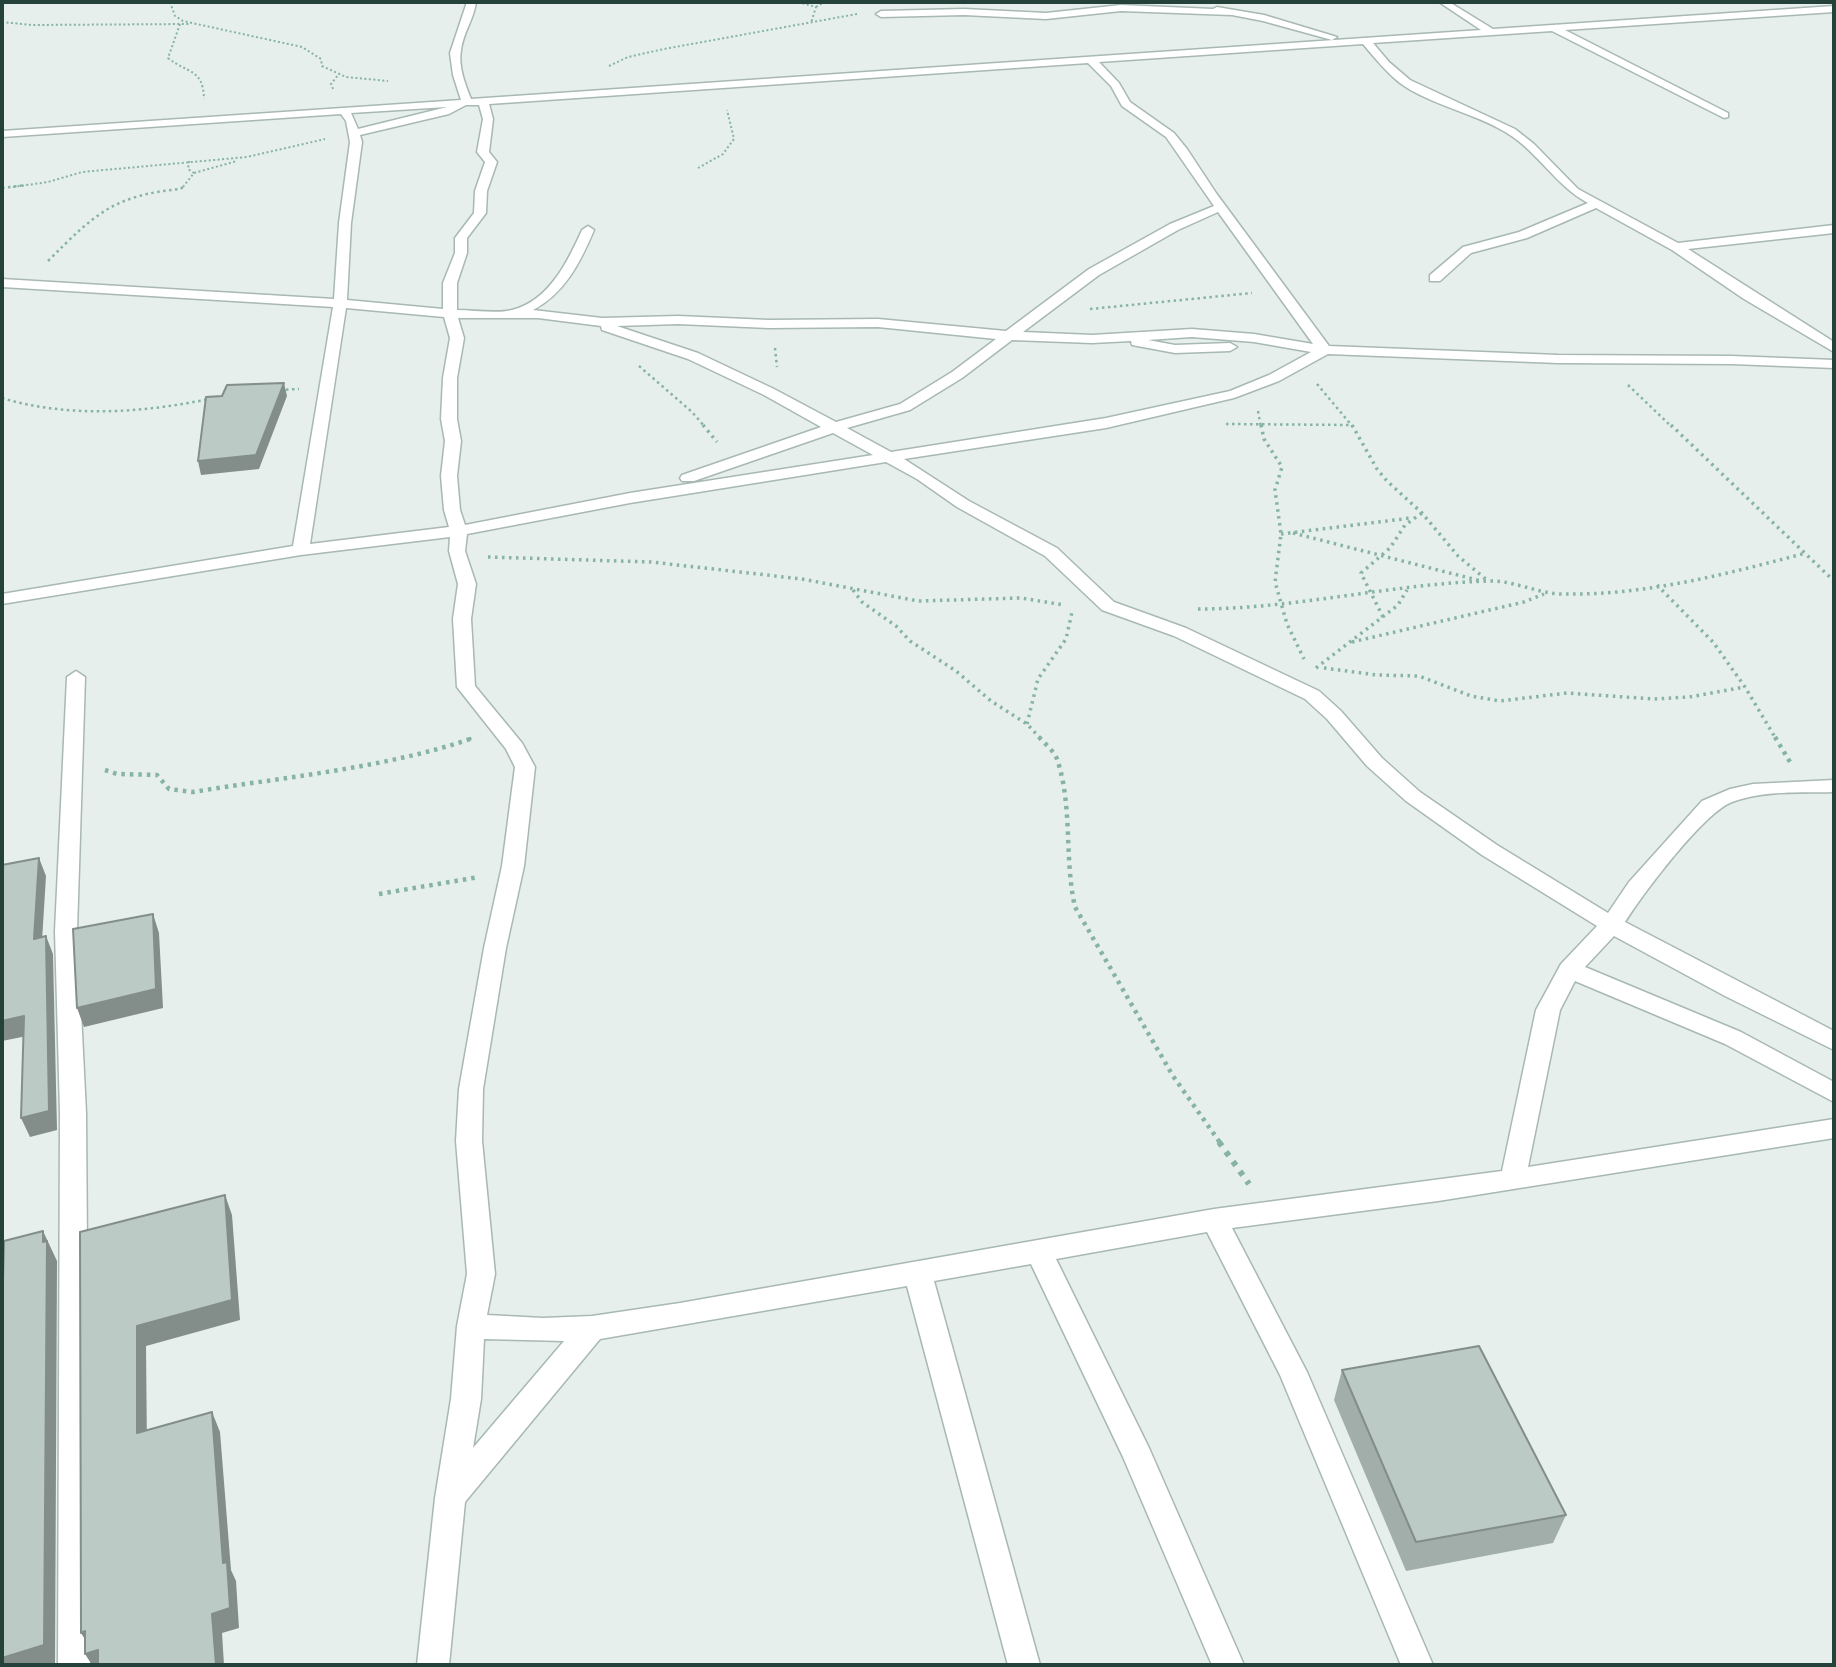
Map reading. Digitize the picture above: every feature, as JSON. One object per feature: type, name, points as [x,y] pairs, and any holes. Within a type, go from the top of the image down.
[{"type":"street","points":[[467,101],[460,87],[454,54],[467,27],[471,2]]},
{"type":"street","points":[[1185,2],[1264,18],[1348,42]]},
{"type":"street","points":[[1443,2],[1490,32]]},
{"type":"street","points":[[881,14],[964,12],[1046,16],[1121,8],[1231,13]]},
{"type":"street","points":[[2,134],[1834,9]]},
{"type":"street","points":[[1553,29],[1724,115]]},
{"type":"street","points":[[1366,41],[1384,64],[1406,82],[1511,131],[1530,146],[1574,191],[1676,247],[1834,348]]},
{"type":"street","points":[[1090,59],[1115,85],[1126,104],[1170,135],[1325,350]]},
{"type":"street","points":[[433,1665],[450,1498],[466,1399],[471,1326],[481,1274],[469,1141],[471,1088],[495,948],[513,866],[525,767],[515,747],[466,687],[462,619],[467,584],[452,510],[449,476],[453,441],[449,419],[450,378],[457,338],[450,314],[450,283],[461,253],[461,238],[480,213],[481,191],[491,162],[483,152],[487,138],[488,113],[481,100]]},
{"type":"street","points":[[355,133],[445,112],[467,101]]},
{"type":"street","points":[[301,550],[340,303],[342,250],[355,133],[343,110]]},
{"type":"street","points":[[1435,278],[1467,250],[1522,234],[1596,204]]},
{"type":"street","points":[[2,599],[301,550],[458,541],[630,498],[832,428],[905,407],[957,375],[1094,272],[1174,227],[1221,208]]},
{"type":"street","points":[[1676,247],[1834,229]]},
{"type":"street","points":[[513,314],[536,304],[558,286],[588,230]]},
{"type":"street","points":[[4,284],[340,303],[450,314],[561,316],[605,325],[720,368],[923,476],[987,518],[1051,552],[1108,606],[1190,636],[1312,695],[1327,706],[1367,755],[1442,817],[1611,925],[1834,1041]]},
{"type":"street","points":[[605,325],[678,320],[769,324],[878,323],[1011,336],[1118,337],[1175,349],[1306,353],[1325,350],[1602,360],[1732,360],[1834,364]]},
{"type":"street","points":[[630,498],[1106,423],[1205,402],[1259,385],[1306,353]]},
{"type":"street","points":[[74,1665],[73,1113],[66,931],[76,677]]},
{"type":"street","points":[[1513,1179],[1548,1010],[1569,970],[1611,925],[1658,862],[1709,806],[1724,796],[1743,792],[1834,786]]},
{"type":"street","points":[[1569,970],[1734,1038],[1834,1093]]},
{"type":"street","points":[[471,1326],[543,1330],[592,1328],[1039,1253],[1214,1220],[1513,1179],[1834,1129]]},
{"type":"street","points":[[1214,1220],[1293,1372],[1417,1665]]},
{"type":"street","points":[[1039,1253],[1172,1530],[1228,1665]]},
{"type":"street","points":[[918,1274],[1024,1665]]},
{"type":"street","points":[[450,1498],[592,1328]]},
{"type":"path","points":[[170,2],[181,23]]},
{"type":"path","points":[[798,2],[816,7]]},
{"type":"path","points":[[604,67],[642,54],[811,23],[816,7],[824,2]]},
{"type":"path","points":[[2,22],[32,25],[198,24],[302,47],[321,59],[322,66],[338,75],[396,82]]},
{"type":"path","points":[[181,23],[169,58],[192,70],[201,79],[205,102],[201,120]]},
{"type":"path","points":[[698,168],[723,154],[734,139],[726,108],[712,85]]},
{"type":"path","points":[[4,284],[47,262],[86,223],[106,209],[146,192],[181,188],[194,173],[247,157],[355,133]]},
{"type":"path","points":[[2,188],[48,182],[69,174],[247,157]]},
{"type":"path","points":[[189,161],[188,169],[194,173]]},
{"type":"path","points":[[1040,314],[1281,291]]},
{"type":"path","points":[[605,325],[612,339],[645,373],[692,412],[710,431],[732,464]]},
{"type":"path","points":[[1306,353],[1314,380],[1352,425],[1377,469],[1485,581]]},
{"type":"path","points":[[1602,360],[1834,581]]},
{"type":"path","points":[[1259,385],[1260,425],[1264,439],[1283,467],[1275,490],[1281,534],[1275,566],[1279,603],[1298,649],[1312,672],[1398,605],[1408,590]]},
{"type":"path","points":[[272,390],[326,389]]},
{"type":"path","points":[[2,398],[49,408],[114,409],[174,406],[212,398]]},
{"type":"path","points":[[1260,425],[1352,425]]},
{"type":"path","points":[[1281,534],[1412,518],[1422,513]]},
{"type":"path","points":[[1383,617],[1361,573],[1382,555],[1412,518]]},
{"type":"path","points":[[1293,533],[1485,581]]},
{"type":"path","points":[[458,541],[487,557],[651,562],[763,574],[918,601],[1021,598],[1073,607],[1066,639],[1038,679],[1027,724]]},
{"type":"path","points":[[1196,609],[1231,609],[1485,581],[1503,582],[1545,594],[1595,592],[1710,577],[1806,553]]},
{"type":"path","points":[[1656,585],[1713,642],[1745,687],[1804,787]]},
{"type":"path","points":[[853,590],[862,602],[896,626],[910,641],[956,671],[991,701],[1027,724],[1056,756],[1066,804],[1070,885],[1075,907],[1173,1076],[1269,1212]]},
{"type":"path","points":[[1352,642],[1524,602],[1545,594]]},
{"type":"path","points":[[1318,667],[1377,675],[1419,676],[1471,695],[1500,701],[1567,693],[1632,698],[1689,697],[1745,687]]},
{"type":"path","points":[[73,755],[108,773],[157,775],[169,789],[193,792],[436,750],[470,740],[496,726]]},
{"type":"path","points":[[379,894],[474,878],[513,866]]},
{"type":"building","points":[[284,383],[256,455],[198,461],[206,397],[222,396],[227,385]]},
{"type":"building","points":[[39,858],[34,939],[46,936],[49,1111],[21,1118],[24,1016],[2,1021],[2,865]]},
{"type":"building","points":[[153,914],[156,989],[77,1008],[73,929]]},
{"type":"building","points":[[225,1195],[232,1300],[137,1326],[137,1433],[212,1412],[223,1563],[227,1562],[230,1608],[212,1614],[216,1665],[98,1665],[98,1650],[85,1654],[85,1631],[81,1633],[80,1232]]},
{"type":"building","points":[[43,1231],[43,1242],[47,1241],[44,1645],[2,1658],[4,1241]]},
{"type":"building","points":[[1479,1346],[1566,1515],[1416,1542],[1342,1370]]}]
